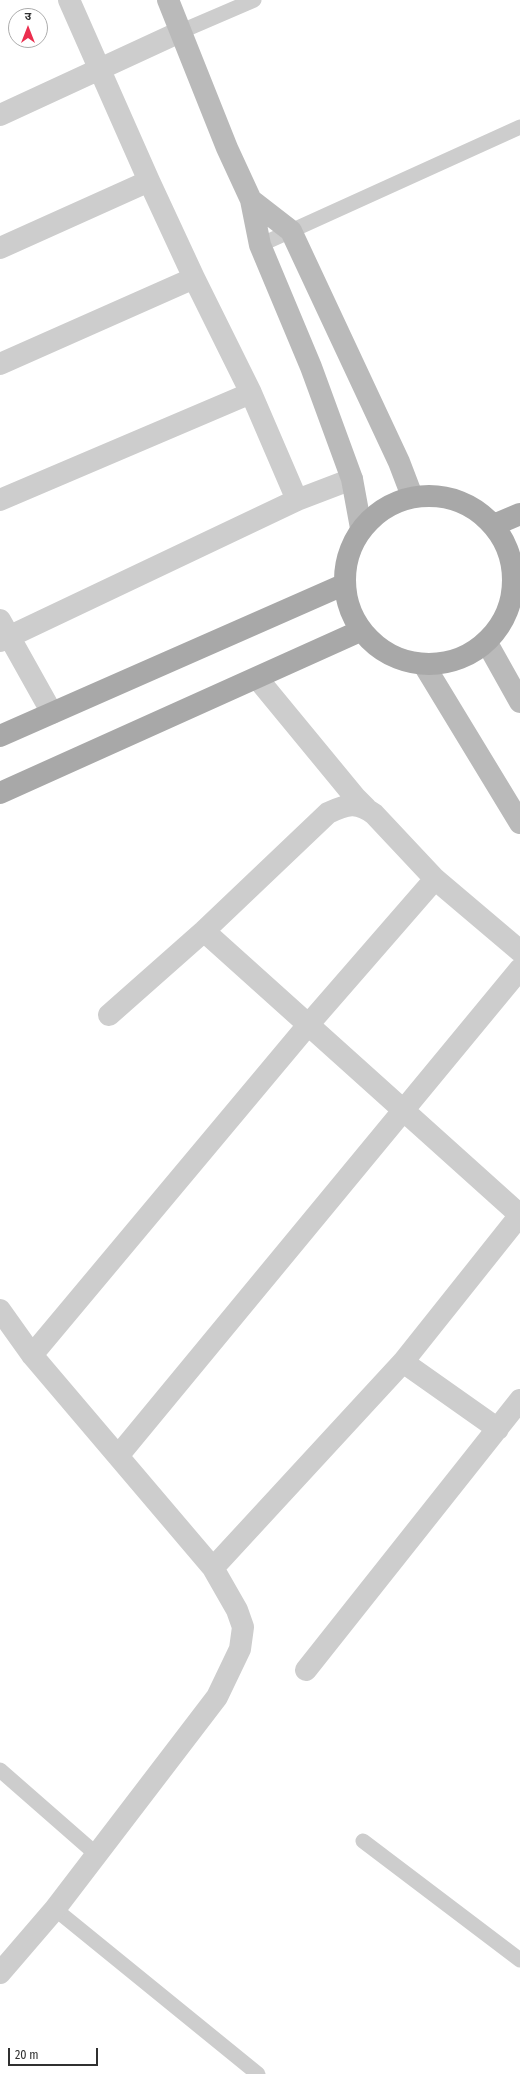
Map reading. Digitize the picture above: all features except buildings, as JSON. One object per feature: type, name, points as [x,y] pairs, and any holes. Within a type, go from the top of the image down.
[{"type":"main road","points":[[168,0],[182,31],[227,148],[250,200],[260,245],[311,367],[352,479],[361,528]]},
{"type":"main road","points":[[250,200],[291,231],[399,462],[412,496]]},
{"type":"main road","points":[[412,496],[442,496],[471,506],[494,525],[516,555],[514,588],[506,618],[487,643],[458,660],[424,665],[388,655],[360,632],[343,585],[347,555],[361,528],[383,508],[412,496]]},
{"type":"main road","points":[[494,525],[520,514]]},
{"type":"main road","points":[[0,736],[343,585]]},
{"type":"main road","points":[[0,792],[360,632]]},
{"type":"main road","points":[[487,643],[520,702]]},
{"type":"main road","points":[[424,665],[520,824]]},
{"type":"street","points":[[69,0],[101,69],[149,181],[194,278],[251,393],[298,500]]},
{"type":"street","points":[[0,115],[182,31]]},
{"type":"street","points":[[0,248],[149,181]]},
{"type":"street","points":[[0,364],[194,278]]},
{"type":"street","points":[[0,500],[251,393]]},
{"type":"street","points":[[52,713],[3,632],[298,500],[352,479]]},
{"type":"street","points":[[257,678],[355,797],[374,814],[435,879],[520,951]]},
{"type":"street","points":[[109,1014],[204,931],[328,813],[344,805],[366,808]]},
{"type":"street","points":[[32,1355],[308,1025],[435,879]]},
{"type":"street","points":[[204,931],[520,1215],[403,1362],[213,1568]]},
{"type":"street","points":[[118,1456],[402,1110],[520,969]]},
{"type":"street","points":[[0,1310],[32,1355],[213,1568],[236,1610],[243,1627],[240,1649],[217,1697],[96,1854],[56,1909],[0,1974]]},
{"type":"street","points":[[403,1362],[498,1429]]},
{"type":"street","points":[[306,1670],[520,1400]]},
{"type":"lane","points":[[182,31],[254,0]]},
{"type":"lane","points":[[260,245],[520,127]]},
{"type":"lane","points":[[0,1770],[96,1854]]},
{"type":"lane","points":[[363,1841],[520,1960]]},
{"type":"lane","points":[[56,1909],[258,2074]]}]
